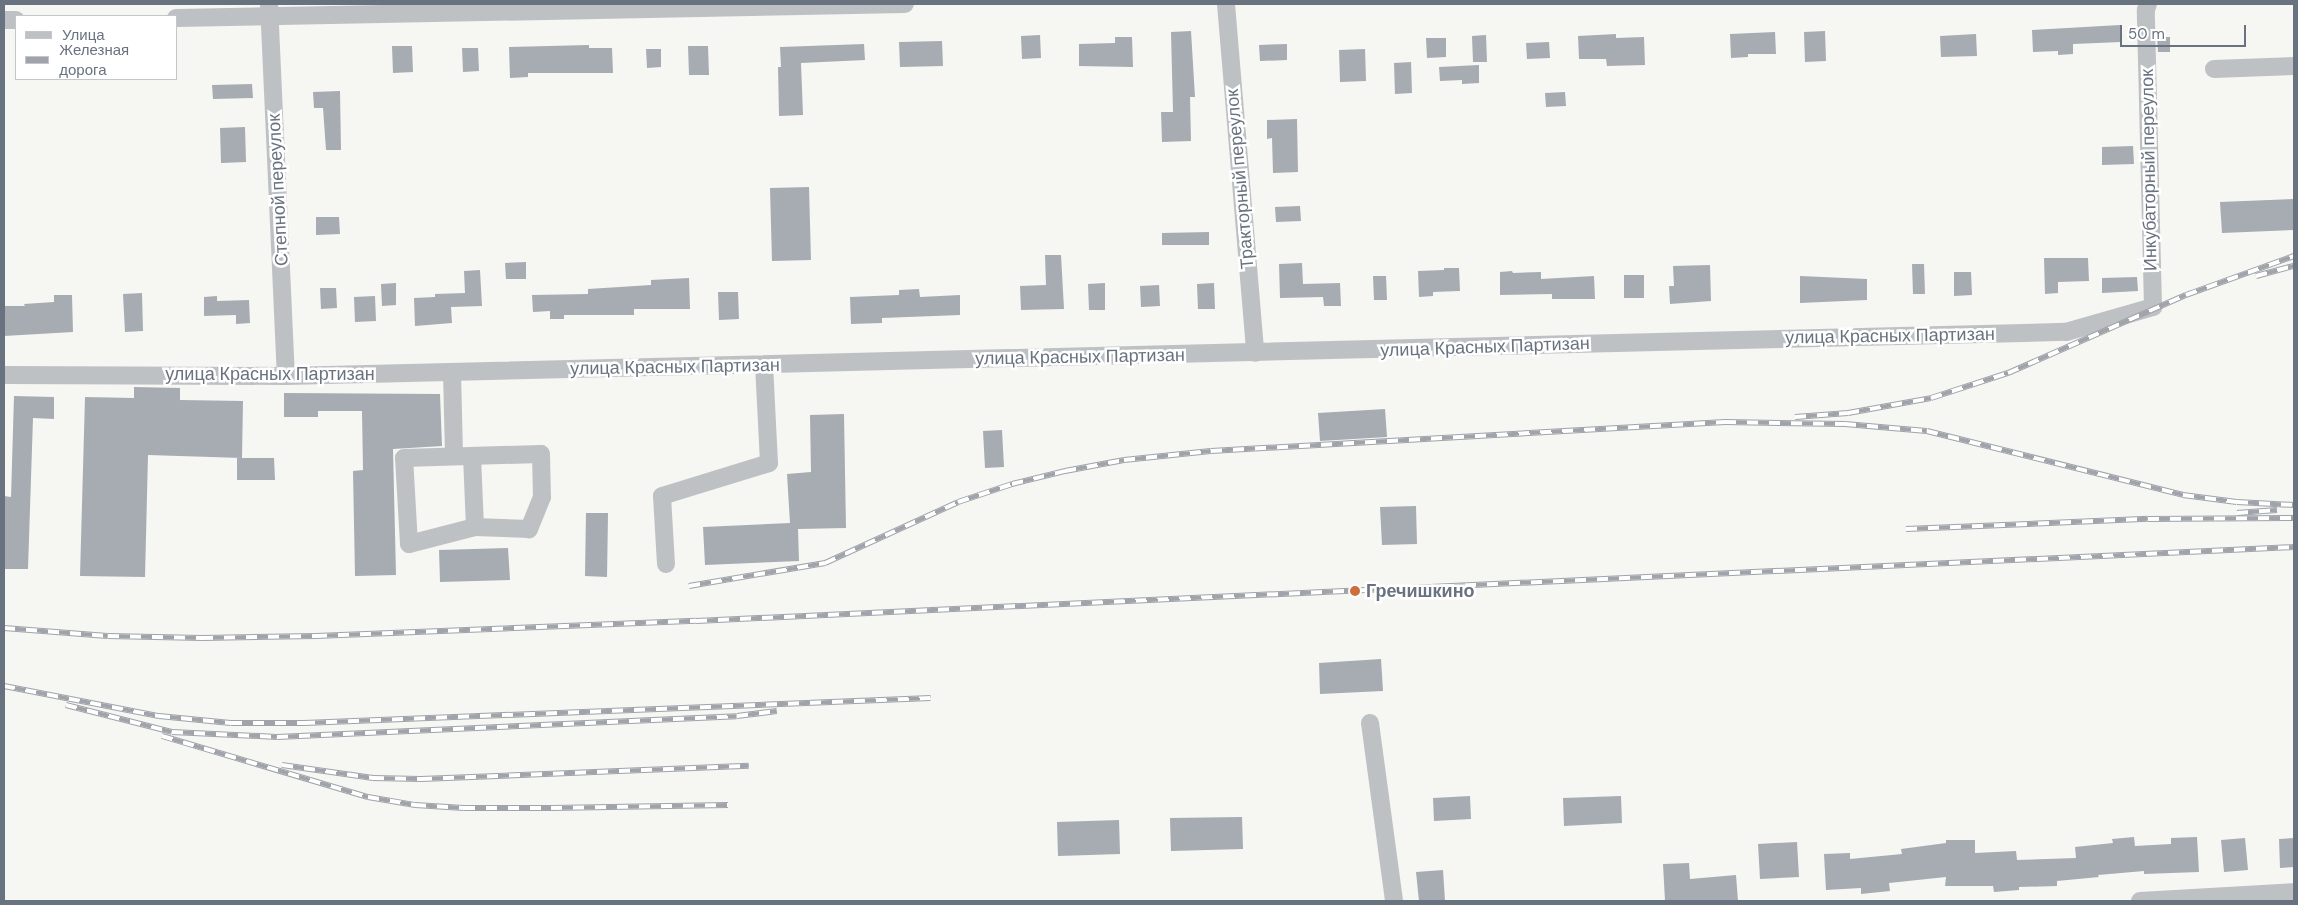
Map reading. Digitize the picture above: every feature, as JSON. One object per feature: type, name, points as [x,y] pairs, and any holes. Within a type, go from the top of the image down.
[{"type":"street","points":[[178,18],[270,10],[905,4]]},
{"type":"street","name":"Тракторный переулок","points":[[1226,4],[1255,354]]},
{"type":"street","name":"Инкубаторный переулок","points":[[2148,4],[2146,10],[2153,306]]},
{"type":"street","name":"Степной переулок","points":[[270,10],[286,376]]},
{"type":"street","points":[[2214,69],[2294,66]]},
{"type":"street","name":"улица Красных Партизан","points":[[4,375],[286,376],[1255,354],[2066,332],[2153,306]]},
{"type":"street","points":[[666,564],[662,496],[769,463],[764,365]]},
{"type":"street","points":[[452,372],[454,456]]},
{"type":"street","points":[[541,454],[542,497],[529,529],[475,527],[409,544],[404,458],[454,456],[541,454]]},
{"type":"street","points":[[472,456],[475,527]]},
{"type":"street","points":[[1370,723],[1394,901]]},
{"type":"street","points":[[2140,901],[2198,896],[2294,892]]},
{"type":"building","points":[[2120,25],[2121,42],[2073,44],[2073,54],[2058,55],[2058,51],[2033,52],[2032,30]]},
{"type":"building","points":[[1191,31],[1195,97],[1190,97],[1191,141],[1162,142],[1161,112],[1173,112],[1171,32]]},
{"type":"building","points":[[1825,31],[1826,61],[1805,62],[1804,32]]},
{"type":"building","points":[[1775,32],[1776,54],[1748,54],[1748,57],[1731,58],[1730,34]]},
{"type":"building","points":[[1616,34],[1616,38],[1644,37],[1645,65],[1607,66],[1606,59],[1579,59],[1578,36]]},
{"type":"building","points":[[1976,34],[1977,56],[1941,57],[1940,36]]},
{"type":"building","points":[[1040,35],[1041,58],[1022,59],[1021,36]]},
{"type":"building","points":[[1486,35],[1487,62],[1473,62],[1472,36]]},
{"type":"building","points":[[1115,37],[1132,37],[1133,67],[1079,66],[1079,44],[1115,43]]},
{"type":"building","points":[[2157,37],[2170,37],[2170,52],[2158,52]]},
{"type":"building","points":[[1426,38],[1446,38],[1446,57],[1427,58]]},
{"type":"building","points":[[942,41],[943,66],[900,67],[899,42]]},
{"type":"building","points":[[1549,42],[1550,58],[1527,59],[1526,43]]},
{"type":"building","points":[[864,44],[865,60],[801,63],[803,115],[779,116],[778,67],[781,67],[780,47]]},
{"type":"building","points":[[1287,44],[1287,60],[1260,61],[1259,45]]},
{"type":"building","points":[[589,45],[589,48],[612,48],[613,73],[528,73],[528,77],[510,78],[509,47]]},
{"type":"building","points":[[392,46],[412,46],[413,72],[393,73]]},
{"type":"building","points":[[688,46],[708,46],[709,75],[689,75]]},
{"type":"building","points":[[462,48],[478,48],[479,71],[463,72]]},
{"type":"building","points":[[646,49],[661,49],[661,67],[647,68]]},
{"type":"building","points":[[1365,49],[1366,81],[1340,82],[1339,50]]},
{"type":"building","points":[[1411,62],[1412,93],[1395,94],[1394,63]]},
{"type":"building","points":[[1479,65],[1479,83],[1462,84],[1462,80],[1440,81],[1439,67]]},
{"type":"building","points":[[252,84],[253,98],[213,99],[212,85]]},
{"type":"building","points":[[340,91],[341,150],[326,150],[323,108],[314,108],[313,92]]},
{"type":"building","points":[[1565,92],[1566,106],[1546,107],[1545,93]]},
{"type":"building","points":[[1297,119],[1298,172],[1273,173],[1272,138],[1267,139],[1267,120]]},
{"type":"building","points":[[245,127],[246,162],[221,163],[220,128]]},
{"type":"building","points":[[2133,146],[2134,164],[2102,165],[2102,147]]},
{"type":"building","points":[[809,187],[811,260],[772,261],[770,188]]},
{"type":"building","points":[[2294,199],[2294,230],[2222,233],[2220,202]]},
{"type":"building","points":[[1300,206],[1301,221],[1276,222],[1275,207]]},
{"type":"building","points":[[316,217],[339,217],[340,234],[316,235]]},
{"type":"building","points":[[1209,232],[1209,245],[1162,245],[1162,233]]},
{"type":"building","points":[[1045,255],[1061,255],[1064,309],[1021,310],[1020,286],[1046,285]]},
{"type":"building","points":[[2044,258],[2088,258],[2089,281],[2058,282],[2058,293],[2045,294]]},
{"type":"building","points":[[526,262],[526,279],[506,279],[505,263]]},
{"type":"building","points":[[1302,263],[1303,284],[1340,283],[1341,306],[1324,306],[1323,297],[1280,298],[1279,264]]},
{"type":"building","points":[[1912,264],[1924,264],[1925,294],[1913,294]]},
{"type":"building","points":[[1710,265],[1711,301],[1670,304],[1669,286],[1674,286],[1673,266]]},
{"type":"building","points":[[1444,268],[1459,268],[1460,291],[1433,292],[1433,296],[1419,297],[1418,271],[1444,270]]},
{"type":"building","points":[[480,270],[482,306],[451,307],[452,323],[415,326],[414,298],[435,297],[435,294],[465,293],[464,271]]},
{"type":"building","points":[[1512,271],[1513,273],[1541,272],[1541,279],[1594,276],[1595,299],[1552,299],[1552,294],[1500,295],[1500,272]]},
{"type":"building","points":[[1954,272],[1971,272],[1972,295],[1954,296]]},
{"type":"building","points":[[1624,275],[1644,275],[1644,298],[1624,298]]},
{"type":"building","points":[[1373,276],[1386,276],[1387,300],[1374,300]]},
{"type":"building","points":[[1800,276],[1867,279],[1867,300],[1800,303]]},
{"type":"building","points":[[2137,277],[2138,291],[2102,293],[2102,278]]},
{"type":"building","points":[[689,278],[690,309],[634,309],[634,315],[564,315],[564,319],[550,319],[550,311],[533,312],[532,295],[588,294],[588,289],[651,285],[651,280]]},
{"type":"building","points":[[396,283],[396,305],[382,306],[381,284]]},
{"type":"building","points":[[1105,283],[1105,310],[1089,310],[1088,284]]},
{"type":"building","points":[[1214,283],[1215,309],[1198,309],[1197,284]]},
{"type":"building","points":[[1159,285],[1160,306],[1141,307],[1140,286]]},
{"type":"building","points":[[320,288],[336,288],[337,308],[321,309]]},
{"type":"building","points":[[919,289],[920,297],[960,295],[960,315],[882,318],[882,323],[851,324],[850,297],[899,295],[899,290]]},
{"type":"building","points":[[718,292],[738,292],[739,319],[719,320]]},
{"type":"building","points":[[142,293],[143,331],[125,332],[123,294]]},
{"type":"building","points":[[54,295],[72,295],[73,332],[4,336],[4,306],[25,306],[24,304],[54,302]]},
{"type":"building","points":[[217,296],[217,301],[249,300],[250,323],[236,324],[236,315],[204,316],[204,297]]},
{"type":"building","points":[[375,296],[376,321],[355,322],[354,297]]},
{"type":"building","points":[[134,387],[180,388],[180,400],[243,401],[242,458],[148,455],[145,577],[80,576],[85,397],[134,398]]},
{"type":"building","points":[[284,393],[440,394],[442,446],[393,449],[396,575],[355,576],[353,471],[363,470],[362,411],[318,411],[318,417],[284,417]]},
{"type":"building","points":[[14,396],[54,397],[54,419],[33,418],[28,569],[4,569],[4,496],[11,497]]},
{"type":"building","points":[[1385,409],[1387,437],[1320,441],[1318,413]]},
{"type":"building","points":[[844,414],[846,528],[798,529],[799,561],[705,565],[703,527],[790,523],[787,474],[811,472],[810,415]]},
{"type":"building","points":[[1002,430],[1004,467],[985,468],[983,431]]},
{"type":"building","points":[[237,458],[274,458],[275,480],[237,480]]},
{"type":"building","points":[[1416,506],[1417,544],[1382,545],[1380,507]]},
{"type":"building","points":[[586,513],[608,513],[607,577],[585,576]]},
{"type":"building","points":[[508,548],[510,580],[440,582],[439,550]]},
{"type":"building","points":[[1381,659],[1383,691],[1320,694],[1319,663]]},
{"type":"building","points":[[1470,796],[1471,819],[1434,821],[1433,798]]},
{"type":"building","points":[[1621,796],[1622,823],[1564,826],[1563,798]]},
{"type":"building","points":[[1242,817],[1243,849],[1171,851],[1170,818]]},
{"type":"building","points":[[1119,820],[1120,854],[1058,856],[1057,822]]},
{"type":"building","points":[[2134,837],[2135,846],[2171,844],[2171,838],[2197,837],[2199,872],[2144,874],[2144,871],[2098,875],[2099,877],[2057,881],[2057,886],[2019,887],[2019,890],[1994,892],[1993,886],[1945,886],[1946,877],[1889,883],[1890,891],[1861,894],[1861,888],[1826,890],[1824,854],[1850,853],[1850,859],[1902,854],[1901,849],[1946,843],[1946,840],[1975,840],[1975,853],[2016,851],[2017,860],[2076,858],[2075,847],[2113,843],[2112,839]]},
{"type":"building","points":[[2245,838],[2248,870],[2224,872],[2221,840]]},
{"type":"building","points":[[2294,838],[2294,867],[2280,868],[2279,839]]},
{"type":"building","points":[[1797,842],[1799,877],[1760,879],[1758,844]]},
{"type":"building","points":[[1689,863],[1690,879],[1736,875],[1738,901],[1665,901],[1663,864]]},
{"type":"building","points":[[1443,870],[1445,901],[1419,901],[1416,872]]},
{"type":"railway","points":[[1795,417],[1848,413],[1931,398],[2008,373],[2186,295],[2294,256]]},
{"type":"railway","points":[[2256,276],[2294,266]]},
{"type":"railway","points":[[689,586],[825,563],[958,502],[1012,484],[1065,471],[1124,460],[1211,451],[1725,422],[1845,424],[1927,431],[2183,495],[2237,502],[2294,505]]},
{"type":"railway","points":[[2237,513],[2277,510]]},
{"type":"railway","points":[[1906,529],[2148,519],[2294,518]]},
{"type":"railway","points":[[4,628],[108,636],[202,638],[316,636],[696,621],[2294,547]]},
{"type":"railway","points":[[4,686],[159,716],[231,723],[304,723],[931,698]]},
{"type":"railway","points":[[66,705],[172,732],[277,737],[737,716],[777,711]]},
{"type":"railway","points":[[162,736],[368,797],[415,805],[464,808],[728,805]]},
{"type":"railway","points":[[282,765],[373,778],[421,779],[749,766]]},
{"type":"place","name":"Гречишкино","points":[[1355,591]]}]
